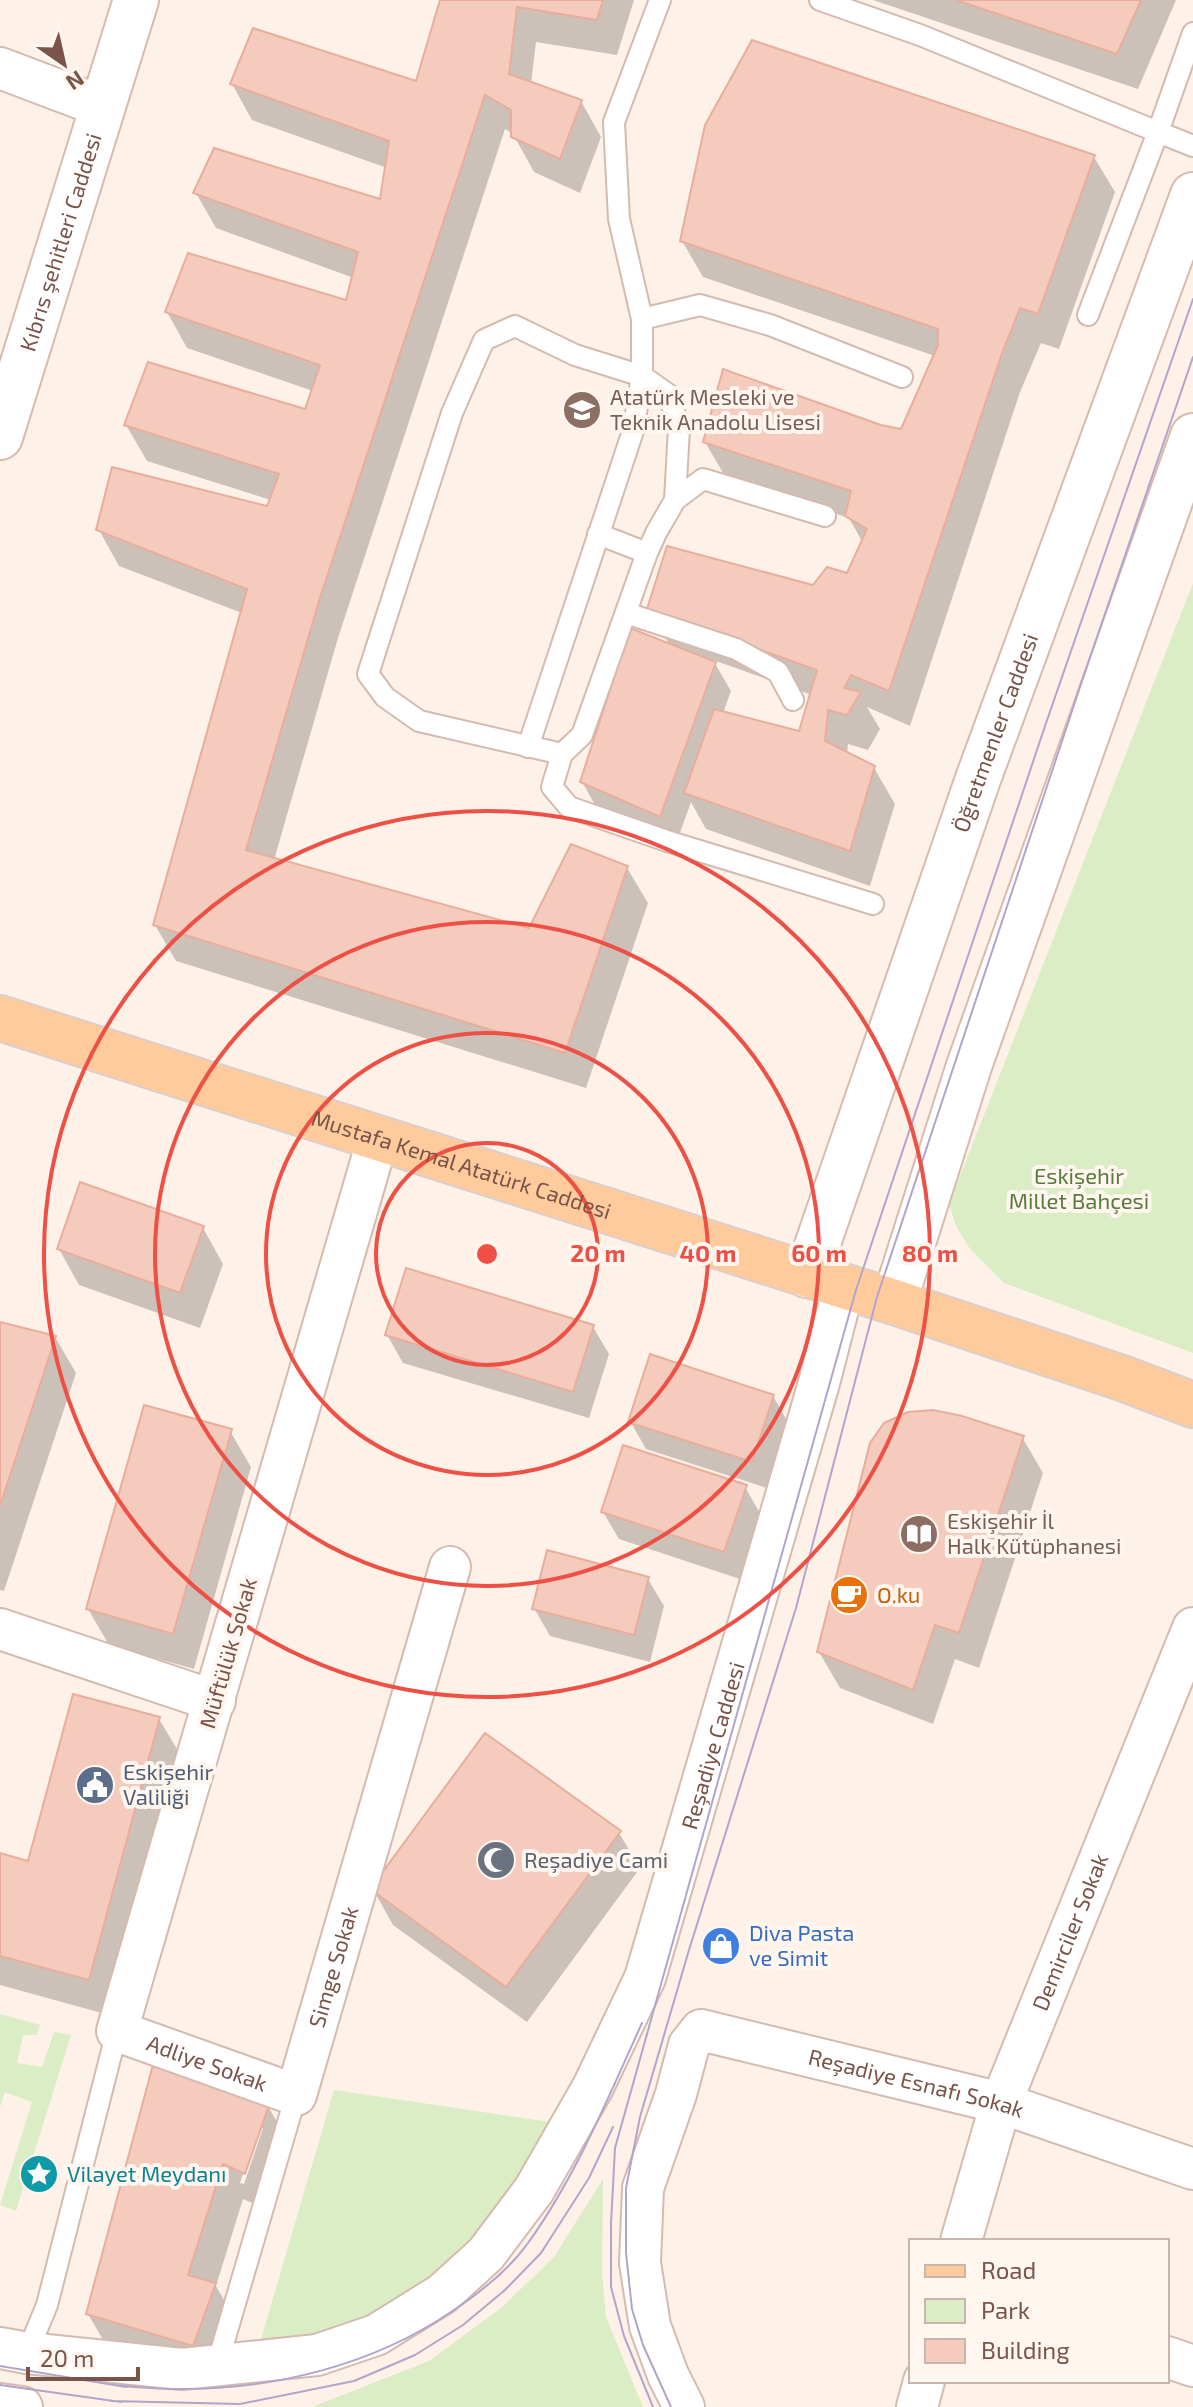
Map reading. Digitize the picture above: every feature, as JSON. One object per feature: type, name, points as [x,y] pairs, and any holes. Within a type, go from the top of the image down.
[{"type":"main road","name":"Kıbrıs şehitleri Caddesi","points":[[0,437],[136,0]]},
{"type":"main road","name":"Öğretmenler Caddesi","points":[[825,1281],[978,779],[1193,195]]},
{"type":"main road","points":[[894,1302],[969,1066],[1193,436]]},
{"type":"main road","name":"Mustafa Kemal Atatürk Caddesi","points":[[0,1018],[894,1302],[1122,1378],[1193,1405]]},
{"type":"street","points":[[0,68],[103,107]]},
{"type":"street","name":"Müftülük Sokak","points":[[117,2031],[378,1138]]},
{"type":"street","name":"Reşadiye Caddesi","points":[[14,2351],[182,2369],[317,2355],[376,2335],[442,2294],[486,2254],[534,2190],[593,2087],[645,1978],[819,1383],[825,1281]]},
{"type":"street","name":"Simge Sokak","points":[[296,2095],[450,1567]]},
{"type":"street","name":"Demirciler Sokak","points":[[962,2239],[1001,2103],[1193,1628]]},
{"type":"street","points":[[0,1629],[215,1701]]},
{"type":"street","name":"Reşadiye Esnafı Sokak","points":[[684,2407],[650,2326],[640,2263],[643,2188],[676,2094],[689,2045],[701,2030],[1001,2103],[1193,2169]]},
{"type":"street","name":"Adliye Sokak","points":[[117,2031],[296,2095]]},
{"type":"street","points":[[1169,2358],[1193,2366]]},
{"type":"street","points":[[917,2407],[923,2383]]},
{"type":"street","points":[[0,2404],[22,2407]]},
{"type":"lane","points":[[528,747],[633,431],[642,376],[642,319],[619,219],[614,122],[660,0]]},
{"type":"lane","points":[[820,0],[920,35],[1193,146]]},
{"type":"lane","points":[[1088,315],[1193,33]]},
{"type":"lane","points":[[642,319],[700,305],[770,325],[902,377]]},
{"type":"lane","points":[[562,754],[419,721],[385,697],[368,674],[452,413],[484,340],[515,326],[575,355],[642,376],[669,395],[679,428],[675,500],[647,553],[582,735],[562,754],[552,787],[569,807],[667,841],[873,904]]},
{"type":"lane","points":[[675,500],[703,479],[825,516]]},
{"type":"lane","points":[[598,534],[647,553]]},
{"type":"lane","points":[[626,613],[736,649],[778,672],[793,700]]},
{"type":"lane","name":"Müftülük Sokak","points":[[14,2351],[47,2305],[117,2031]]},
{"type":"lane","name":"Simge Sokak","points":[[217,2365],[296,2095]]},
{"type":"green space","name":"Eskişehir Millet Bahçesi","points":[[1193,583],[1193,1353],[1004,1283],[970,1249],[956,1226],[949,1204]]},
{"type":"green space","points":[[0,2014],[40,2025],[36,2035],[23,2035],[17,2063],[42,2067],[54,2032],[71,2035],[16,2211],[0,2205],[32,2102],[5,2092],[0,2107]]},
{"type":"green space","points":[[334,2090],[557,2123],[482,2242],[403,2305],[327,2340],[259,2346]]},
{"type":"green space","points":[[603,2179],[602,2272],[606,2317],[643,2407],[312,2407],[429,2361],[501,2308],[554,2257]]},
{"type":"building","points":[[440,0],[603,0],[597,20],[517,7],[509,74],[582,100],[560,159],[511,137],[511,110],[485,95],[319,601],[246,850],[529,928],[571,844],[628,866],[565,1053],[153,925],[247,589],[96,530],[112,467],[267,506],[279,474],[124,425],[148,362],[305,409],[320,365],[165,312],[188,253],[346,300],[358,252],[193,193],[214,148],[380,199],[389,141],[230,84],[253,28],[416,81]]},
{"type":"building","points":[[956,0],[1141,0],[1117,54]]},
{"type":"building","points":[[752,40],[1095,155],[1038,314],[1020,308],[1001,356],[889,691],[851,675],[844,688],[861,692],[847,715],[828,710],[825,741],[875,766],[850,851],[684,793],[714,709],[799,731],[817,670],[647,609],[667,546],[813,585],[827,567],[847,573],[867,529],[845,516],[851,491],[703,442],[723,369],[881,425],[901,429],[938,345],[938,329],[680,241],[705,125]]},
{"type":"building","points":[[630,628],[716,662],[660,817],[580,782]]},
{"type":"building","points":[[80,1182],[204,1226],[180,1293],[57,1249]]},
{"type":"building","points":[[406,1268],[594,1325],[573,1392],[385,1335]]},
{"type":"building","points":[[0,1322],[56,1336],[0,1506]]},
{"type":"building","points":[[650,1354],[774,1395],[752,1462],[628,1422]]},
{"type":"building","points":[[144,1405],[232,1429],[173,1634],[86,1609]]},
{"type":"building","name":"Eskişehir İl Halk Kütüphanesi","points":[[933,1410],[1024,1436],[959,1633],[935,1625],[913,1690],[817,1652],[870,1443],[884,1423],[908,1412]]},
{"type":"building","points":[[623,1445],[747,1485],[724,1552],[601,1512]]},
{"type":"building","points":[[547,1550],[649,1577],[634,1635],[532,1609]]},
{"type":"building","name":"Eskişehir Valiliği","points":[[73,1694],[160,1717],[89,1980],[0,1956],[0,1853],[28,1861]]},
{"type":"building","name":"Reşadiye Cami","points":[[485,1733],[621,1831],[506,1987],[370,1889]]},
{"type":"building","points":[[154,2061],[269,2105],[245,2174],[223,2164],[188,2275],[216,2283],[193,2346],[86,2314]]},
{"type":"tram line","points":[[653,2407],[624,2336],[611,2287],[615,2148],[856,1290],[1045,726],[1193,299]]},
{"type":"tram line","points":[[671,2407],[643,2345],[632,2309],[626,2253],[626,2188],[640,2117],[796,1608],[877,1297],[1193,357]]},
{"type":"tram line","points":[[114,2385],[211,2388],[248,2385],[319,2371],[388,2347],[461,2305],[512,2263],[545,2218],[590,2136],[642,2023]]},
{"type":"tram line","points":[[111,2401],[240,2404],[354,2381],[415,2355],[463,2325],[505,2290],[541,2253],[589,2178],[613,2127]]},
{"type":"tram line","points":[[0,2366],[126,2387]]},
{"type":"tram line","points":[[0,2385],[121,2402]]},
{"type":"place","name":"Atatürk Mesleki ve Teknik Anadolu Lisesi","points":[[582,410]]},
{"type":"place","name":"Eskişehir İl Halk Kütüphanesi","points":[[919,1534]]},
{"type":"place","name":"O.ku","points":[[849,1595]]},
{"type":"place","name":"Eskişehir Valiliği","points":[[95,1785]]},
{"type":"place","name":"Reşadiye Cami","points":[[496,1860]]},
{"type":"place","name":"Diva Pasta ve Simit","points":[[721,1946]]},
{"type":"place","name":"Vilayet Meydanı","points":[[39,2174]]}]
